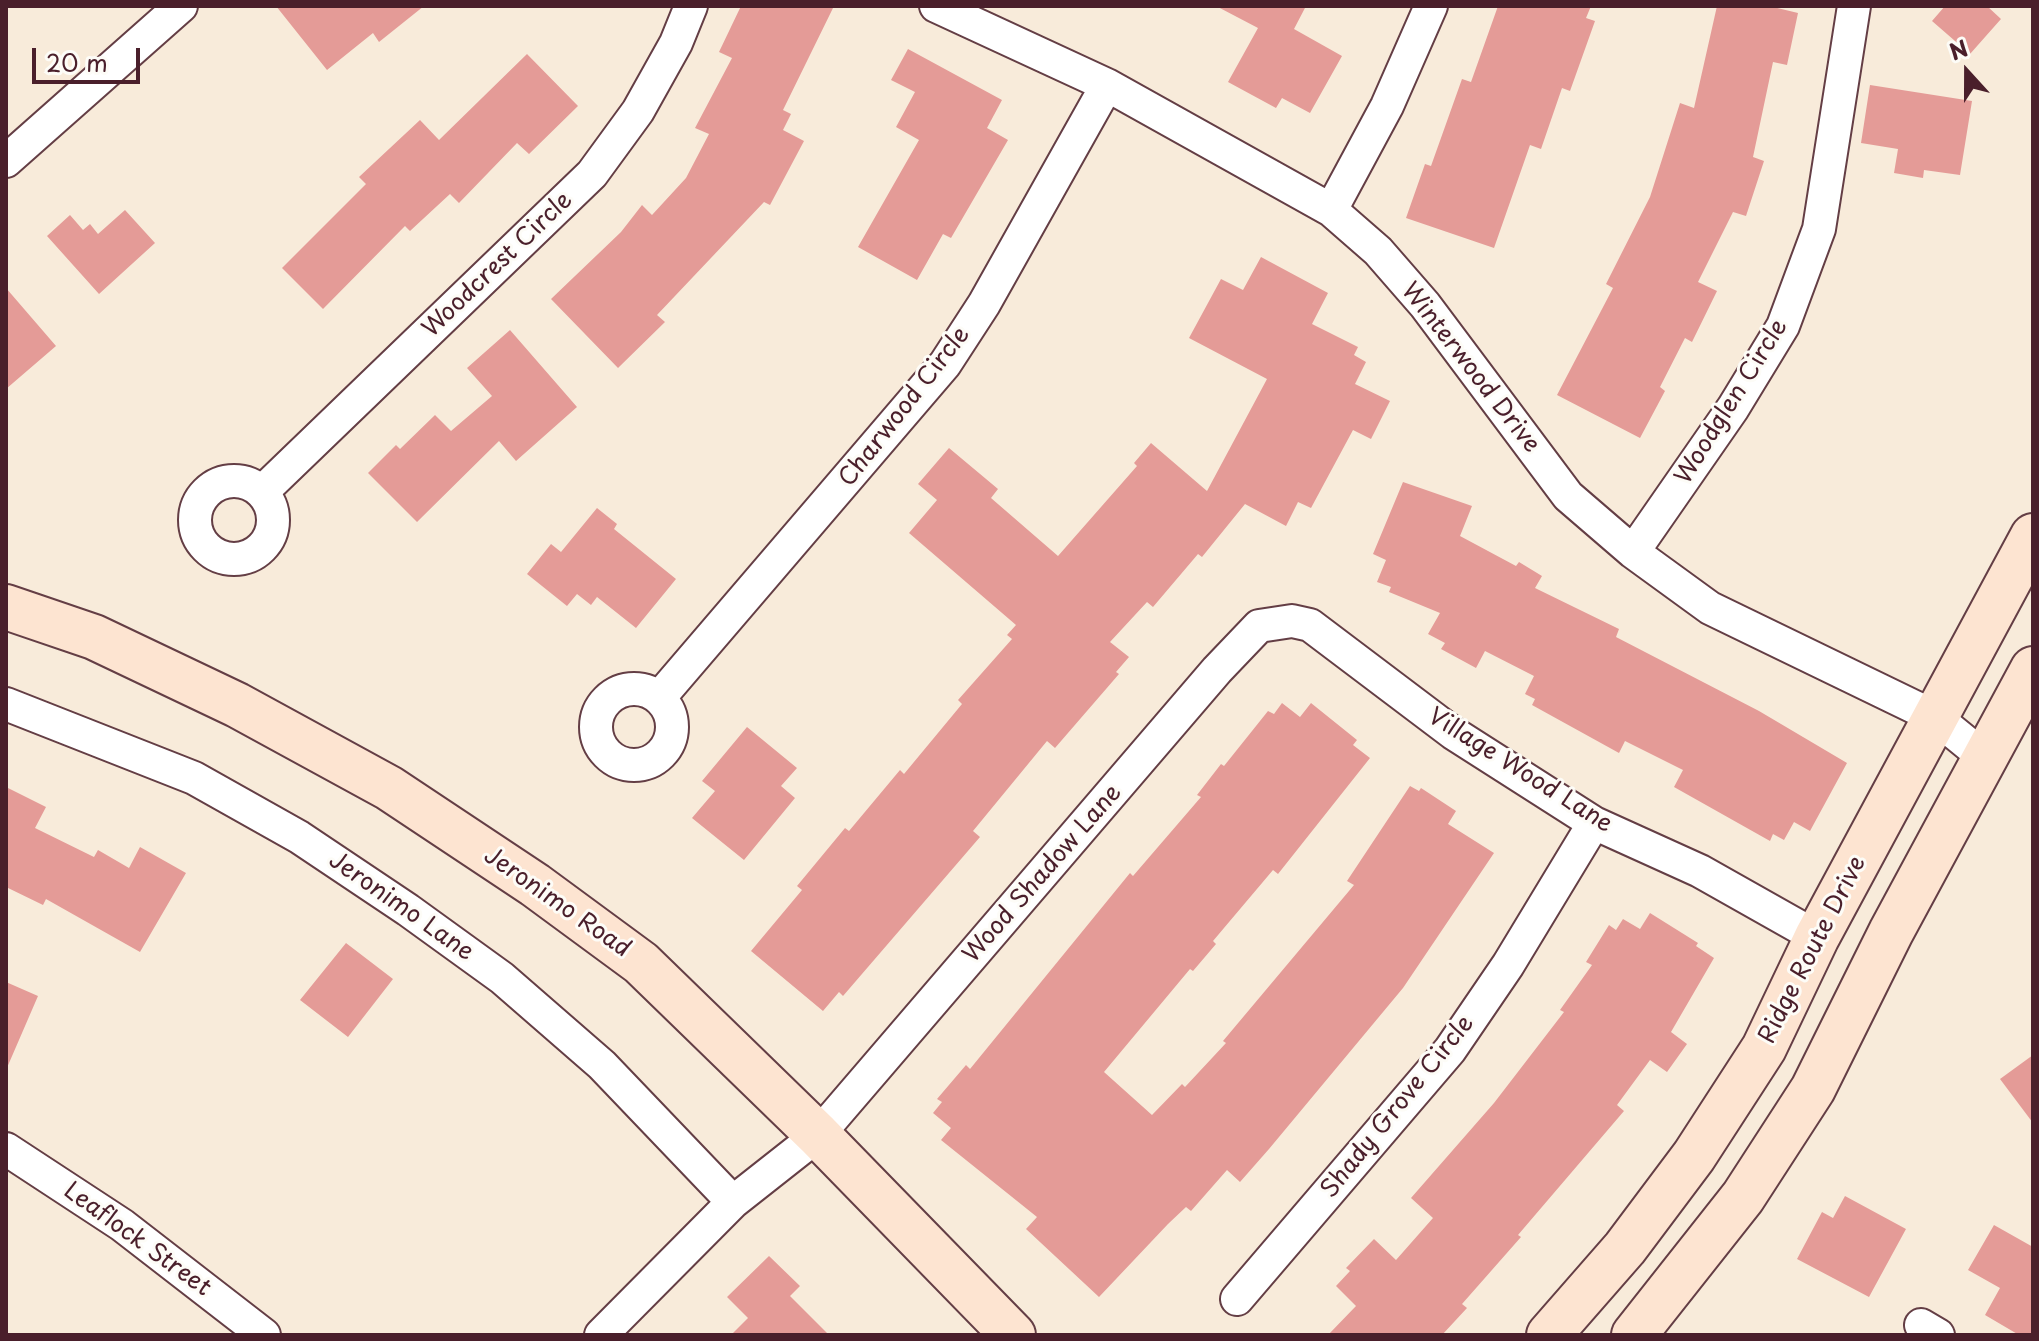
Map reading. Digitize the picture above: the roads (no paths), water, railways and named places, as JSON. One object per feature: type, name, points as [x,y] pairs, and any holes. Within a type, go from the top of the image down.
[{"type":"main road","name":"Ridge Route Drive","points":[[1549,1335],[1625,1248],[1694,1156],[1764,1048],[1817,937],[2033,536]]},
{"type":"main road","name":"Jeronimo Road","points":[[6,607],[94,637],[222,698],[389,788],[535,885],[641,963],[818,1135],[1013,1335]]},
{"type":"main road","points":[[1634,1335],[1743,1197],[1813,1089],[1984,757],[2033,669]]},
{"type":"street","points":[[6,161],[181,6]]},
{"type":"street","name":"Woodcrest Circle","points":[[263,491],[592,174],[638,111],[676,43],[691,6]]},
{"type":"street","name":"Winterwood Drive","points":[[936,6],[1107,85],[1331,210],[1378,251],[1425,305],[1568,496],[1633,552],[1710,608],[1935,717],[1984,757]]},
{"type":"street","points":[[1331,210],[1387,106],[1431,6]]},
{"type":"street","name":"Woodglen Circle","points":[[1633,552],[1733,408],[1783,326],[1819,229],[1854,6]]},
{"type":"street","name":"Charwood Circle","points":[[659,698],[945,364],[984,304],[1107,85]]},
{"type":"street","name":"Wood Shadow Lane","points":[[601,1335],[733,1202],[818,1135],[1217,670],[1259,626],[1274,622]]},
{"type":"street","name":"Village Wood Lane","points":[[1274,622],[1310,625],[1453,733],[1594,823],[1700,871],[1817,937]]},
{"type":"street","name":"Jeronimo Lane","points":[[6,704],[194,778],[299,837],[408,910],[502,978],[602,1065],[733,1202]]},
{"type":"street","name":"Shady Grove Circle","points":[[1237,1299],[1450,1050],[1508,965],[1594,823]]},
{"type":"street","name":"Leaflock Street","points":[[6,1149],[122,1225],[264,1335]]}]
